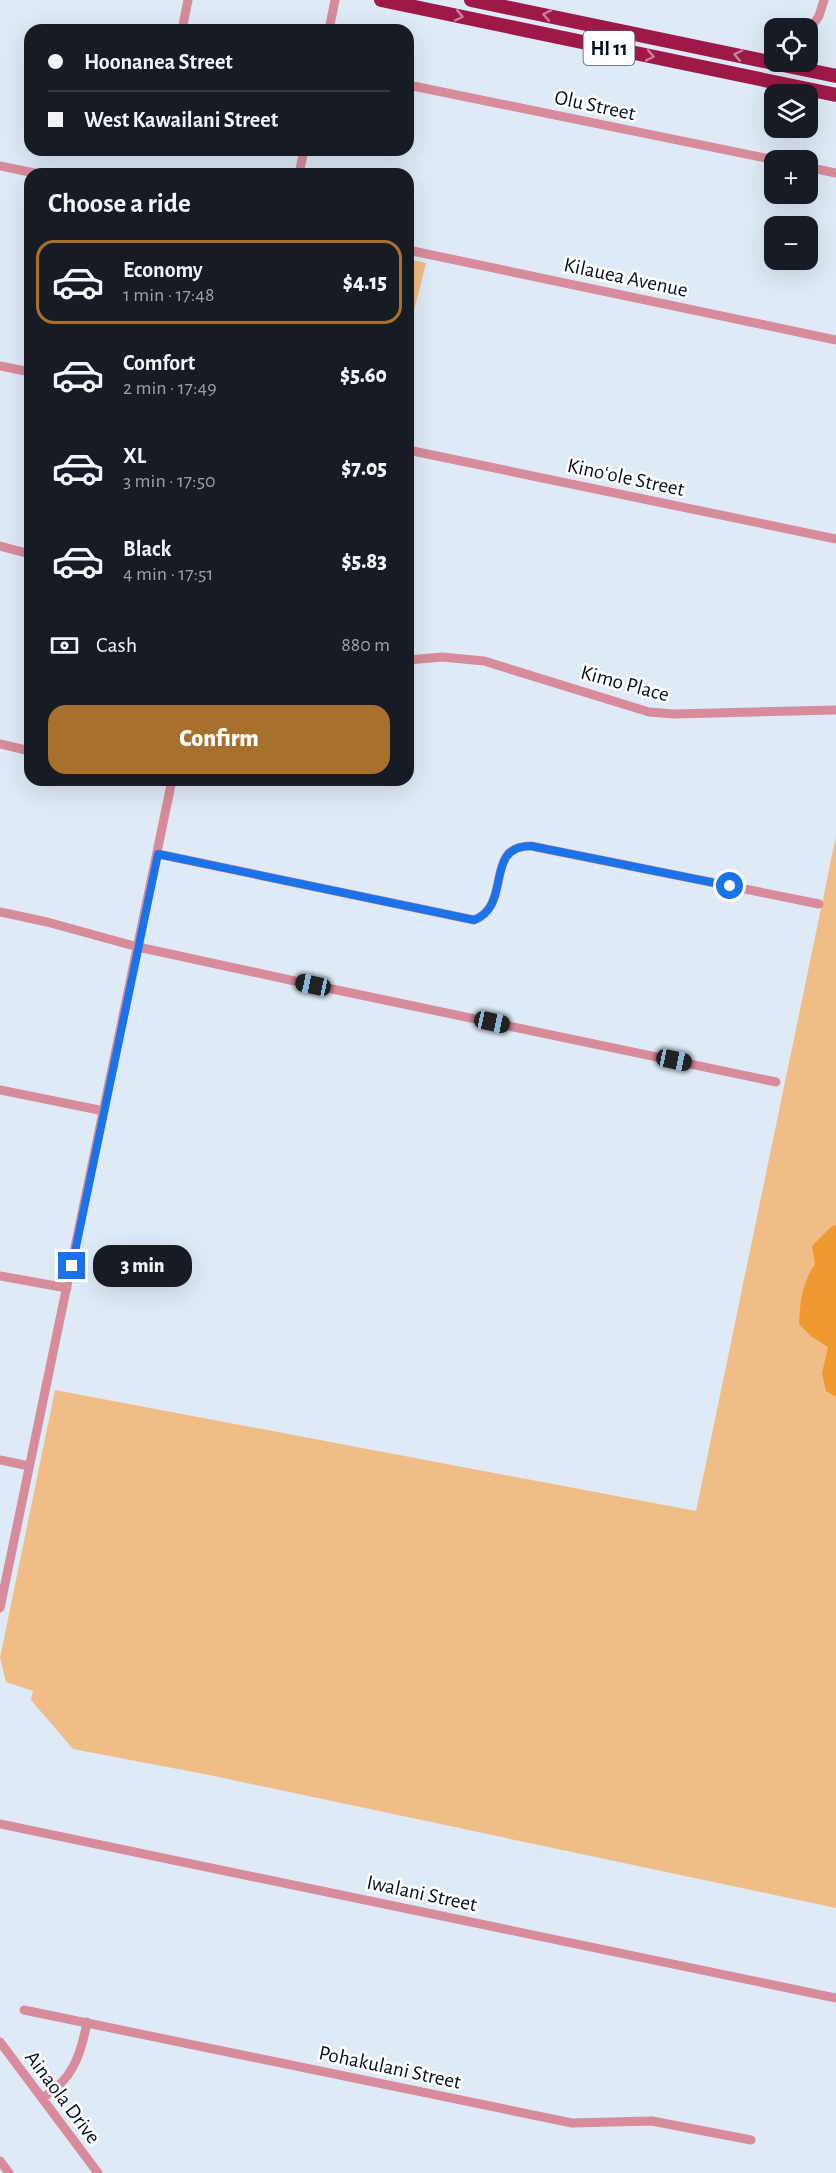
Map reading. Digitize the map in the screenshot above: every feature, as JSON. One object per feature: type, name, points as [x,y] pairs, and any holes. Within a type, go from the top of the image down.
[{"type":"highway","name":"HI 11","points":[[381,0],[836,95]]},
{"type":"highway","name":"HI 11","points":[[471,0],[836,76]]},
{"type":"street","points":[[183,24],[188,0]]},
{"type":"street","points":[[329,24],[335,0]]},
{"type":"street","points":[[818,18],[824,0]]},
{"type":"street","name":"Olu Street","points":[[414,86],[764,158]]},
{"type":"street","points":[[0,166],[24,171]]},
{"type":"street","points":[[818,169],[836,173]]},
{"type":"street","name":"Kilauea Avenue","points":[[414,251],[836,340]]},
{"type":"street","points":[[0,366],[24,371]]},
{"type":"street","name":"Kinoʻole Street","points":[[414,451],[836,539]]},
{"type":"street","points":[[0,546],[24,552]]},
{"type":"street","name":"Kimo Place","points":[[414,659],[442,657],[484,661],[650,712],[674,714],[836,710]]},
{"type":"street","points":[[0,744],[24,750]]},
{"type":"street","points":[[0,1608],[158,854],[168,786]]},
{"type":"street","points":[[158,854],[474,920],[482,917],[489,910],[504,859],[511,850],[520,846],[531,846],[819,903]]},
{"type":"street","points":[[0,912],[138,946],[323,987],[776,1082]]},
{"type":"street","points":[[0,1090],[104,1111]]},
{"type":"street","points":[[0,1276],[67,1288]]},
{"type":"street","points":[[0,1460],[29,1466]]},
{"type":"street","name":"Iwalani Street","points":[[0,1824],[836,1998]]},
{"type":"street","name":"Pohakulani Street","points":[[24,2010],[572,2122],[652,2121],[751,2140]]},
{"type":"street","points":[[42,2098],[58,2087],[74,2069],[81,2053],[87,2022]]},
{"type":"street","name":"Ainaola Drive","points":[[0,2042],[98,2173]]},
{"type":"street","points":[[0,2161],[9,2173]]},
{"type":"shaded area","points":[[414,260],[426,263],[414,310]]},
{"type":"shaded area","points":[[836,836],[836,1908],[209,1775],[73,1749],[31,1700],[33,1691],[6,1682],[0,1658],[55,1390],[696,1511]]},
{"type":"shaded area","points":[[836,1225],[836,1397],[826,1391],[822,1373],[828,1347],[812,1337],[799,1324],[802,1293],[815,1264],[812,1246]]},
{"type":"route","points":[[72,1266],[158,854],[474,920],[482,917],[489,910],[504,859],[511,850],[520,846],[531,846],[730,886]]}]
